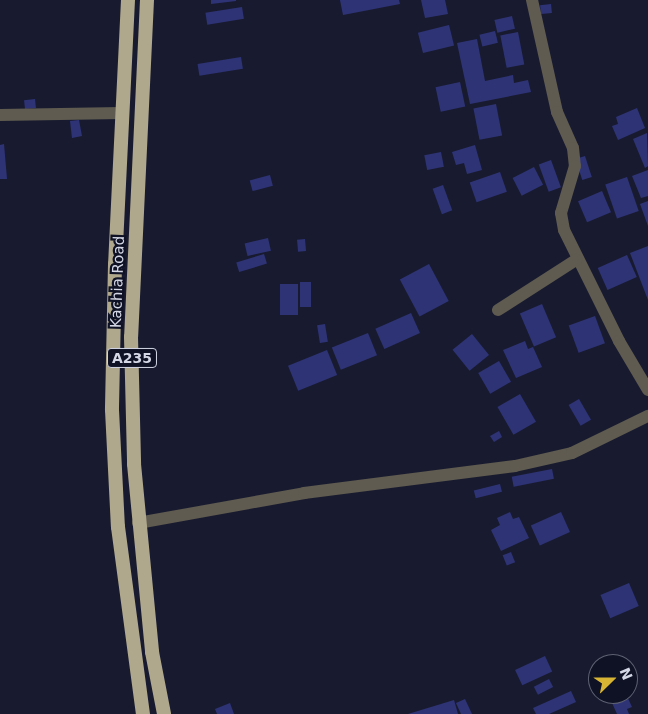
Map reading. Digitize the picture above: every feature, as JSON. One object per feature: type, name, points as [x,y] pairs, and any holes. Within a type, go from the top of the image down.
[{"type":"highway","name":"Kachia Road","points":[[128,0],[121,113],[113,339],[114,457],[124,584],[143,714]]},
{"type":"highway","name":"Kachia Road","points":[[147,0],[132,337],[138,523],[152,652],[164,714]]},
{"type":"highway","points":[[126,43],[144,45]]},
{"type":"street","points":[[532,0],[557,112],[573,148],[575,166],[561,213],[564,230],[576,260],[648,390]]},
{"type":"street","points":[[0,115],[121,113]]},
{"type":"street","points":[[498,310],[576,260]]},
{"type":"street","points":[[138,523],[304,493],[515,466],[572,452],[648,416]]},
{"type":"building","points":[[211,0],[236,0],[236,1],[211,4]]},
{"type":"building","points":[[340,0],[399,0],[400,4],[343,15]]},
{"type":"building","points":[[421,0],[445,0],[448,14],[425,18]]},
{"type":"building","points":[[551,4],[552,13],[541,14],[540,5]]},
{"type":"building","points":[[242,7],[244,19],[207,25],[205,13]]},
{"type":"building","points":[[512,16],[515,29],[497,33],[494,20]]},
{"type":"building","points":[[449,25],[454,45],[423,53],[418,33]]},
{"type":"building","points":[[495,31],[498,43],[482,47],[479,35]]},
{"type":"building","points":[[518,32],[524,64],[507,68],[500,35]]},
{"type":"building","points":[[477,39],[485,81],[513,75],[514,83],[528,80],[531,92],[470,104],[457,43]]},
{"type":"building","points":[[241,57],[243,69],[199,76],[198,64]]},
{"type":"building","points":[[460,82],[465,106],[441,112],[436,87]]},
{"type":"building","points":[[35,99],[36,108],[25,109],[24,100]]},
{"type":"building","points":[[496,104],[502,135],[480,140],[473,108]]},
{"type":"building","points":[[637,108],[645,128],[618,140],[612,126],[618,124],[616,117]]},
{"type":"building","points":[[79,120],[82,136],[72,138],[70,121]]},
{"type":"building","points":[[647,133],[648,166],[645,168],[633,139]]},
{"type":"building","points":[[4,144],[7,179],[0,179],[0,145]]},
{"type":"building","points":[[475,145],[482,170],[467,174],[464,163],[456,165],[452,152]]},
{"type":"building","points":[[441,152],[444,167],[427,170],[424,155]]},
{"type":"building","points":[[585,156],[592,177],[582,180],[575,159]]},
{"type":"building","points":[[551,160],[561,187],[549,192],[539,164]]},
{"type":"building","points":[[534,167],[543,185],[522,196],[513,178]]},
{"type":"building","points":[[648,170],[648,196],[641,198],[632,176]]},
{"type":"building","points":[[500,172],[507,192],[477,202],[470,182]]},
{"type":"building","points":[[270,175],[273,186],[253,191],[250,180]]},
{"type":"building","points":[[627,177],[639,211],[617,219],[605,184]]},
{"type":"building","points":[[443,185],[452,210],[442,214],[433,189]]},
{"type":"building","points":[[602,191],[611,212],[587,222],[578,201]]},
{"type":"building","points":[[648,201],[648,226],[640,204]]},
{"type":"building","points":[[268,238],[271,251],[248,256],[245,243]]},
{"type":"building","points":[[305,239],[306,251],[298,252],[297,240]]},
{"type":"building","points":[[648,246],[648,300],[630,253]]},
{"type":"building","points":[[264,254],[267,264],[239,272],[236,262]]},
{"type":"building","points":[[627,255],[637,277],[608,290],[598,268]]},
{"type":"building","points":[[429,264],[449,301],[420,317],[400,279]]},
{"type":"building","points":[[300,282],[311,282],[311,307],[300,307]]},
{"type":"building","points":[[280,284],[298,284],[298,315],[280,315]]},
{"type":"building","points":[[542,304],[556,337],[534,347],[520,313]]},
{"type":"building","points":[[411,313],[420,333],[384,349],[375,329]]},
{"type":"building","points":[[595,316],[605,343],[579,353],[569,326]]},
{"type":"building","points":[[325,324],[328,342],[320,343],[317,325]]},
{"type":"building","points":[[368,333],[377,355],[341,370],[332,348]]},
{"type":"building","points":[[472,334],[489,355],[470,371],[453,350]]},
{"type":"building","points":[[525,341],[528,349],[533,347],[542,367],[516,378],[503,350]]},
{"type":"building","points":[[327,350],[337,375],[298,391],[288,366]]},
{"type":"building","points":[[499,361],[511,382],[490,394],[478,373]]},
{"type":"building","points":[[520,394],[536,422],[513,435],[497,407]]},
{"type":"building","points":[[579,399],[591,420],[581,426],[569,405]]},
{"type":"building","points":[[499,431],[502,437],[494,442],[490,436]]},
{"type":"building","points":[[552,469],[554,479],[514,487],[512,477]]},
{"type":"building","points":[[500,484],[502,492],[476,498],[474,491]]},
{"type":"building","points":[[510,512],[513,519],[519,517],[529,538],[501,551],[491,530],[500,525],[497,518]]},
{"type":"building","points":[[561,512],[570,532],[540,546],[531,525]]},
{"type":"building","points":[[511,552],[515,562],[507,566],[503,555]]},
{"type":"building","points":[[629,583],[639,606],[610,618],[600,595]]},
{"type":"building","points":[[545,656],[552,671],[522,685],[515,670]]},
{"type":"building","points":[[549,679],[553,687],[538,695],[534,687]]},
{"type":"building","points":[[571,691],[576,702],[549,714],[536,714],[533,708]]},
{"type":"building","points":[[465,699],[472,714],[461,714],[456,703]]},
{"type":"building","points":[[454,700],[458,714],[408,714]]},
{"type":"building","points":[[230,703],[234,714],[217,714],[215,709]]},
{"type":"building","points":[[612,704],[631,704],[632,707],[627,709],[629,714],[617,714]]}]
